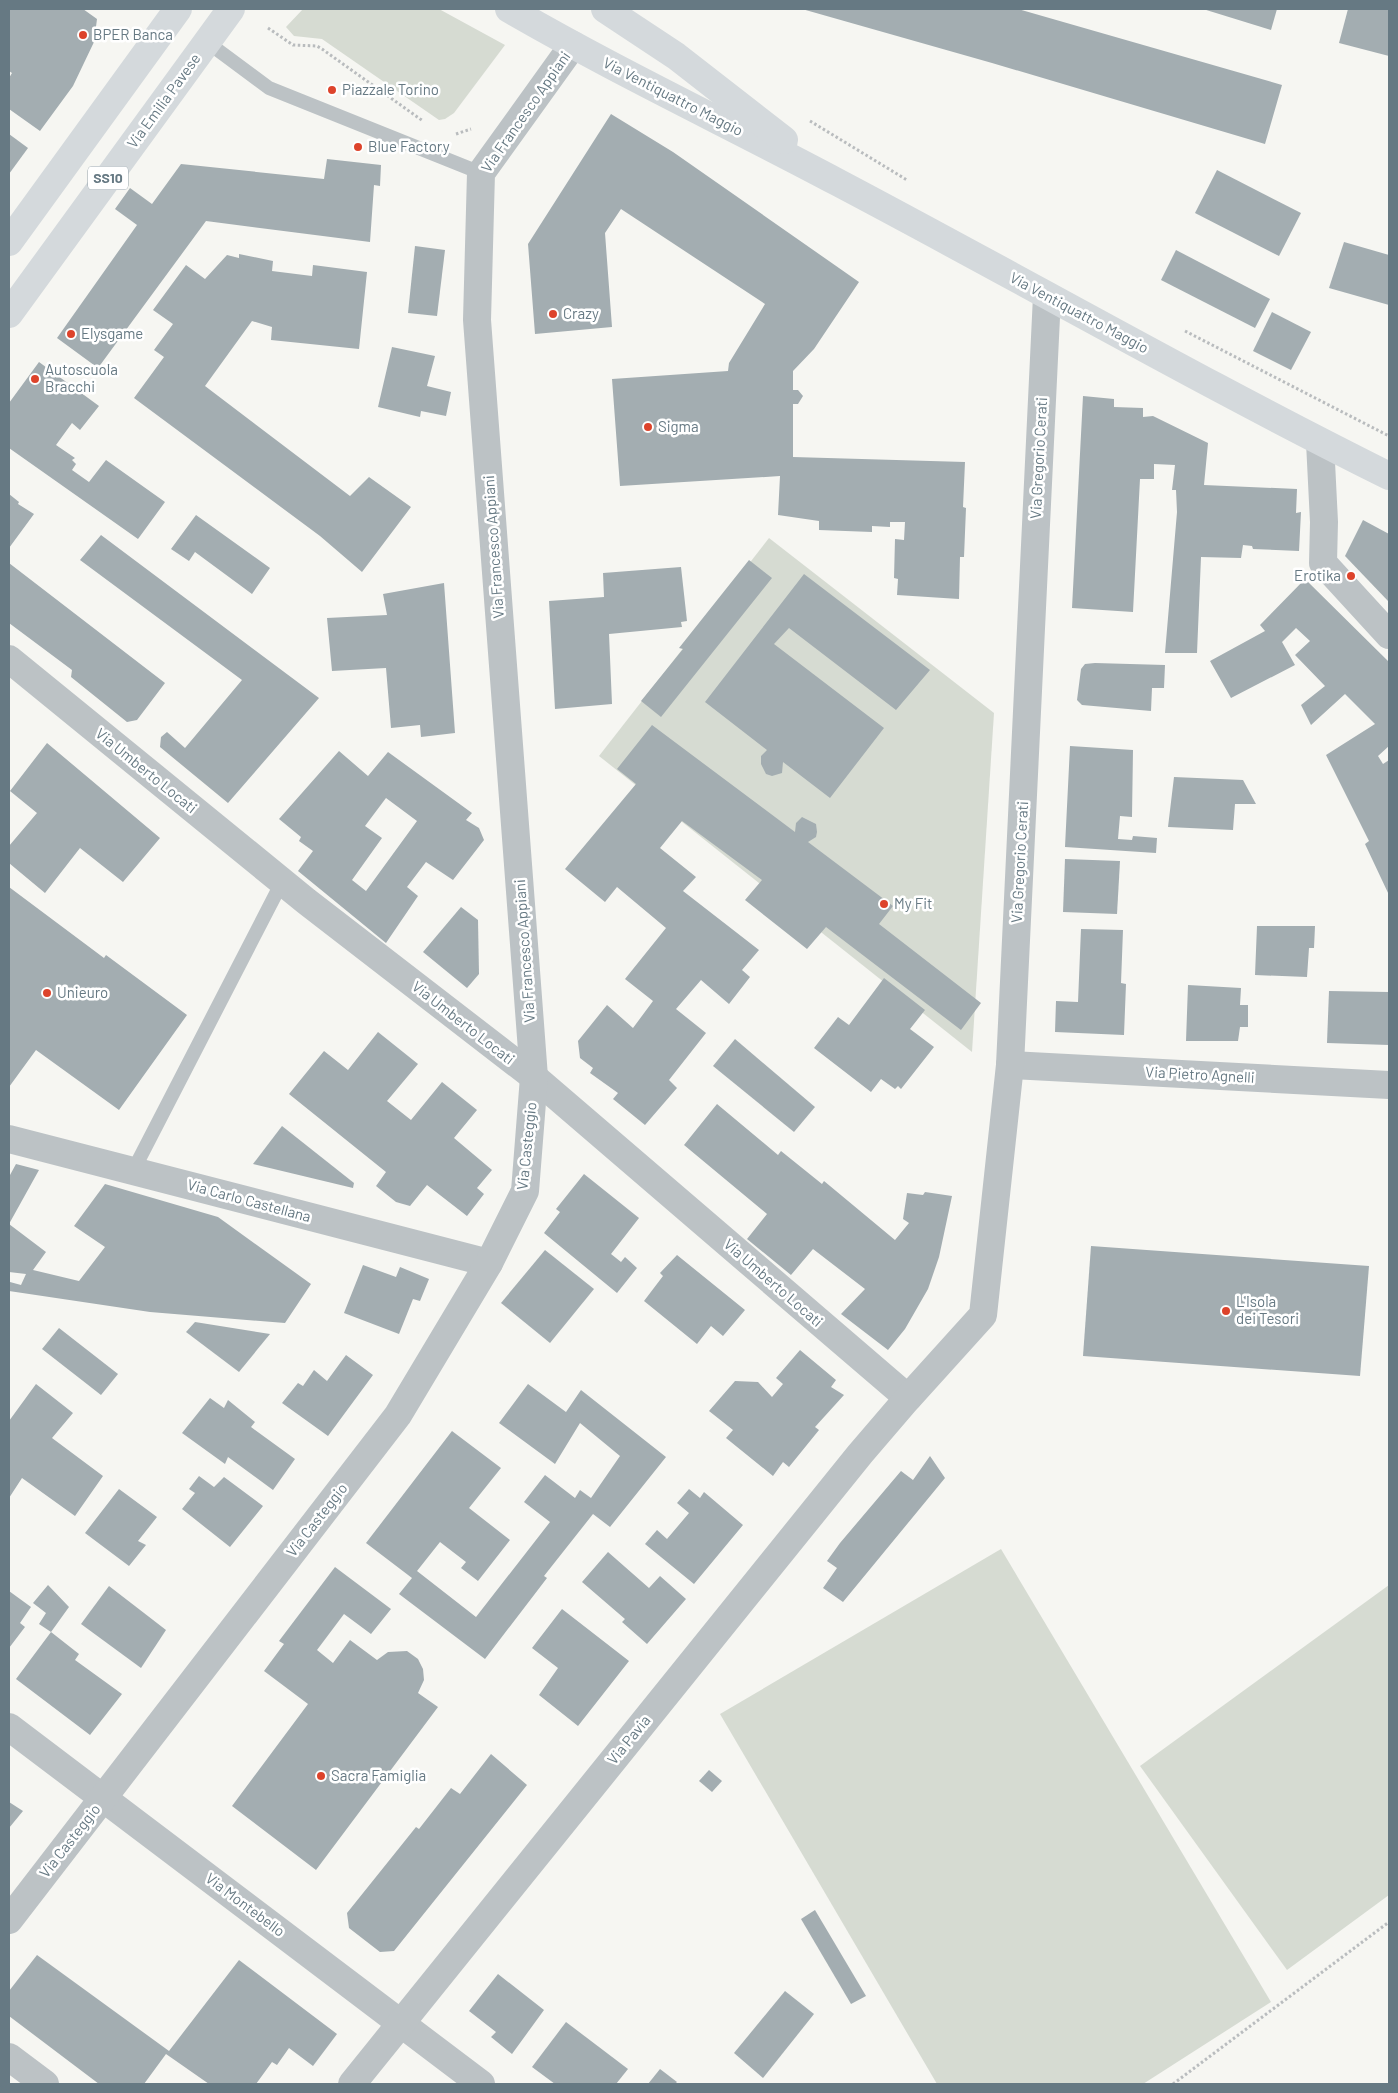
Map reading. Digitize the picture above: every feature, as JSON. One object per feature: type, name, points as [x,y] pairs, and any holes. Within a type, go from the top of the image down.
[{"type":"main road","name":"SS10","points":[[9,242],[178,9]]},
{"type":"main road","name":"Via Emilia Pavese","points":[[9,314],[206,42],[232,9]]},
{"type":"main road","name":"Via Ventiquattro Maggio","points":[[509,9],[573,45],[838,182],[1046,296],[1320,442],[1389,476]]},
{"type":"main road","name":"Via Ventiquattro Maggio","points":[[606,9],[676,56],[838,182]]},
{"type":"main road","points":[[625,9],[676,56]]},
{"type":"main road","points":[[206,42],[260,18]]},
{"type":"street","name":"Via Francesco Appiani","points":[[534,1078],[478,320],[481,173],[573,45]]},
{"type":"street","name":"Via Gregorio Cerati","points":[[908,1398],[984,1314],[1010,1065],[1046,296]]},
{"type":"street","points":[[1320,442],[1324,522],[1323,563],[1389,635]]},
{"type":"street","name":"Via Umberto Locati","points":[[9,659],[282,882],[534,1078],[908,1398]]},
{"type":"street","name":"Via Pietro Agnelli","points":[[1010,1065],[1389,1085]]},
{"type":"street","name":"Via Casteggio","points":[[9,1920],[398,1415],[489,1263],[525,1191],[534,1078]]},
{"type":"street","name":"Via Carlo Castellana","points":[[9,1139],[489,1263]]},
{"type":"street","name":"Via Pavia","points":[[352,2084],[908,1398]]},
{"type":"street","name":"Via Montebello","points":[[9,1727],[481,2084]]},
{"type":"street","points":[[9,2057],[45,2084]]},
{"type":"lane","points":[[206,42],[269,88],[481,173]]},
{"type":"lane","points":[[133,1170],[282,882]]},
{"type":"path","points":[[260,18],[293,45],[317,46],[322,49],[431,126]]},
{"type":"path","points":[[809,120],[912,183]]},
{"type":"path","points":[[450,134],[464,132],[476,125]]},
{"type":"path","points":[[1176,326],[1389,436]]},
{"type":"path","points":[[1174,2084],[1389,1922]]},
{"type":"shaded area","points":[[303,9],[439,9],[505,45],[454,113],[445,119],[439,120],[322,39],[294,36],[286,27]]},
{"type":"shaded area","name":"My Fit","points":[[769,538],[994,713],[972,1052],[599,756]]},
{"type":"shaded area","points":[[1001,1549],[1271,2002],[1143,2084],[937,2084],[720,1714]]},
{"type":"shaded area","points":[[1389,1585],[1389,1895],[1287,1970],[1140,1766]]},
{"type":"building","points":[[9,9],[83,9],[97,19],[94,42],[73,86],[40,131],[9,109],[9,78],[12,73],[9,71]]},
{"type":"building","points":[[802,9],[1018,9],[1282,85],[1265,144]]},
{"type":"building","points":[[1203,9],[1277,9],[1271,30]]},
{"type":"building","points":[[1348,9],[1389,9],[1389,56],[1339,43]]},
{"type":"building","points":[[611,114],[673,152],[859,282],[814,349],[793,371],[793,390],[798,390],[803,396],[798,404],[793,404],[793,457],[965,462],[963,507],[966,508],[964,557],[960,557],[959,599],[897,595],[898,579],[894,578],[895,539],[904,540],[905,522],[890,522],[890,527],[872,526],[872,532],[819,530],[819,521],[778,515],[780,476],[620,486],[612,379],[728,371],[729,363],[765,304],[621,209],[605,233],[612,327],[535,334],[528,244]]},
{"type":"building","points":[[9,134],[28,148],[9,174]]},
{"type":"building","points":[[327,159],[381,165],[380,186],[374,185],[370,242],[206,221],[98,368],[57,338],[137,225],[115,209],[130,188],[152,204],[181,164],[324,179]]},
{"type":"building","points":[[1217,170],[1301,213],[1279,256],[1195,213]]},
{"type":"building","points":[[1344,242],[1389,255],[1389,305],[1329,288]]},
{"type":"building","points":[[415,246],[445,250],[437,316],[408,313]]},
{"type":"building","points":[[1176,250],[1270,299],[1255,328],[1161,280]]},
{"type":"building","points":[[239,254],[273,261],[272,271],[312,276],[313,265],[367,272],[359,349],[271,340],[272,327],[252,321],[205,386],[350,496],[369,477],[411,507],[362,572],[320,536],[134,398],[164,357],[154,350],[173,324],[153,310],[186,265],[205,279],[227,255],[239,258]]},
{"type":"building","points":[[1272,312],[1311,332],[1291,370],[1253,351]]},
{"type":"building","points":[[392,347],[435,356],[427,386],[451,392],[446,416],[421,411],[420,417],[378,407]]},
{"type":"building","points":[[39,362],[99,406],[80,430],[72,423],[56,445],[75,458],[72,460],[76,464],[72,470],[89,482],[106,460],[165,502],[138,539],[9,448],[9,403]]},
{"type":"building","points":[[1083,396],[1114,399],[1114,407],[1143,408],[1143,417],[1153,416],[1208,443],[1204,485],[1297,489],[1296,513],[1301,512],[1299,551],[1253,549],[1252,546],[1243,545],[1241,558],[1201,557],[1197,653],[1165,653],[1177,512],[1176,490],[1172,490],[1175,465],[1154,464],[1154,479],[1140,479],[1133,612],[1072,608]]},
{"type":"building","points":[[9,494],[19,502],[18,504],[34,514],[9,548]]},
{"type":"building","points":[[196,515],[270,568],[252,594],[195,552],[189,561],[171,549]]},
{"type":"building","points":[[1363,520],[1389,534],[1389,602],[1345,556]]},
{"type":"building","points":[[101,535],[319,698],[228,803],[160,747],[161,737],[167,732],[185,748],[242,680],[80,560]]},
{"type":"building","points":[[749,560],[772,578],[661,717],[641,701],[683,649],[679,648]]},
{"type":"building","points":[[9,563],[165,683],[137,720],[127,722],[71,677],[72,670],[9,623]]},
{"type":"building","points":[[681,567],[687,621],[681,622],[682,627],[609,634],[612,704],[555,709],[549,601],[604,597],[603,573]]},
{"type":"building","points":[[804,574],[930,670],[896,710],[789,628],[774,644],[884,728],[830,798],[783,762],[782,773],[772,776],[766,774],[761,764],[761,756],[767,750],[705,702]]},
{"type":"building","points":[[1305,579],[1389,662],[1389,746],[1378,756],[1383,764],[1389,760],[1389,895],[1365,844],[1369,841],[1326,755],[1375,724],[1345,694],[1311,725],[1301,705],[1325,686],[1295,655],[1310,641],[1296,628],[1282,642],[1295,665],[1231,698],[1210,661],[1265,631],[1260,625]]},
{"type":"building","points":[[444,583],[455,733],[421,737],[420,725],[391,728],[386,668],[332,671],[327,618],[387,615],[383,594]]},
{"type":"building","points":[[1085,664],[1165,665],[1164,688],[1152,688],[1151,711],[1082,705],[1077,700],[1081,669]]},
{"type":"building","points":[[652,725],[795,832],[796,823],[802,817],[816,824],[816,837],[808,842],[893,906],[879,924],[981,1003],[961,1030],[826,927],[807,949],[745,900],[762,880],[682,821],[660,848],[696,877],[683,891],[759,950],[742,970],[750,977],[729,1004],[701,980],[676,1009],[706,1033],[669,1080],[677,1088],[645,1125],[613,1099],[618,1093],[590,1073],[593,1068],[580,1058],[578,1041],[607,1005],[633,1028],[653,1001],[625,979],[666,928],[617,887],[605,902],[565,869],[636,784],[617,769]]},
{"type":"building","points":[[47,743],[160,838],[123,882],[80,848],[45,893],[9,863],[9,846],[37,813],[10,791]]},
{"type":"building","points":[[1070,746],[1133,750],[1132,817],[1120,816],[1118,839],[1132,840],[1133,836],[1157,838],[1156,853],[1065,847]]},
{"type":"building","points":[[339,751],[368,776],[388,752],[472,813],[466,820],[479,828],[484,840],[453,880],[426,862],[407,887],[418,896],[386,943],[298,871],[313,851],[299,841],[301,837],[279,819]],"holes":[[[386,798],[417,821],[366,891],[352,880],[382,838],[365,826]]]},
{"type":"building","points":[[1174,777],[1243,780],[1256,804],[1235,804],[1233,830],[1168,827]]},
{"type":"building","points":[[1065,859],[1120,861],[1117,914],[1063,912]]},
{"type":"building","name":"Unieuro","points":[[9,887],[104,958],[106,955],[187,1015],[119,1110],[36,1050],[9,1087]]},
{"type":"building","points":[[461,907],[478,920],[479,974],[467,988],[423,952]]},
{"type":"building","points":[[1257,926],[1315,926],[1314,948],[1309,948],[1307,977],[1255,975]]},
{"type":"building","points":[[1081,929],[1123,930],[1121,983],[1126,984],[1124,1035],[1055,1032],[1056,1001],[1078,1002]]},
{"type":"building","points":[[884,978],[925,1010],[910,1029],[934,1047],[901,1089],[898,1086],[895,1089],[881,1079],[871,1092],[814,1048],[838,1017],[849,1025]]},
{"type":"building","points":[[1188,985],[1241,988],[1240,1005],[1248,1005],[1248,1027],[1240,1027],[1238,1041],[1186,1041]]},
{"type":"building","points":[[1329,991],[1389,992],[1389,1045],[1327,1043]]},
{"type":"building","points":[[378,1032],[418,1064],[387,1101],[411,1120],[442,1082],[477,1110],[454,1138],[492,1170],[477,1188],[484,1194],[467,1216],[427,1185],[410,1206],[396,1202],[376,1186],[386,1172],[289,1094],[324,1051],[348,1070]]},
{"type":"building","points":[[735,1039],[815,1107],[794,1132],[713,1066]]},
{"type":"building","points":[[717,1104],[778,1155],[781,1151],[822,1184],[824,1181],[895,1240],[909,1223],[903,1219],[907,1193],[923,1195],[925,1192],[952,1196],[939,1257],[928,1289],[905,1329],[888,1350],[841,1314],[865,1289],[813,1249],[791,1275],[747,1239],[767,1214],[684,1145]]},
{"type":"building","points":[[282,1126],[354,1183],[353,1188],[253,1164]]},
{"type":"building","points":[[16,1164],[39,1170],[9,1224],[9,1174]]},
{"type":"building","points":[[584,1174],[639,1218],[611,1254],[621,1262],[625,1257],[637,1268],[617,1293],[544,1233],[560,1212],[556,1209]]},
{"type":"building","points":[[105,1184],[218,1217],[311,1284],[285,1323],[150,1312],[9,1291],[10,1282],[21,1285],[26,1274],[9,1272],[9,1224],[46,1252],[33,1270],[79,1281],[105,1247],[74,1226]]},
{"type":"building","name":"L'Isola dei Tesori","points":[[1091,1246],[1369,1266],[1360,1376],[1083,1356]]},
{"type":"building","points":[[545,1250],[594,1289],[550,1343],[501,1303]]},
{"type":"building","points":[[677,1255],[745,1310],[723,1336],[711,1326],[697,1344],[644,1301],[663,1276],[660,1273]]},
{"type":"building","points":[[363,1265],[396,1277],[400,1267],[429,1279],[420,1301],[413,1299],[399,1334],[344,1313]]},
{"type":"building","points":[[195,1322],[270,1334],[239,1372],[186,1332]]},
{"type":"building","points":[[59,1328],[118,1374],[101,1395],[42,1349]]},
{"type":"building","points":[[800,1350],[836,1380],[831,1387],[844,1395],[815,1427],[819,1430],[789,1467],[783,1462],[773,1476],[726,1438],[733,1430],[709,1411],[735,1381],[758,1382],[772,1397],[783,1384],[776,1378]]},
{"type":"building","points":[[346,1355],[373,1375],[328,1436],[282,1403],[298,1383],[303,1386],[314,1370],[327,1381]]},
{"type":"building","points":[[36,1384],[73,1413],[52,1438],[103,1476],[75,1516],[22,1478],[9,1498],[9,1421]]},
{"type":"building","points":[[528,1384],[566,1412],[581,1390],[666,1457],[610,1527],[593,1514],[544,1576],[547,1578],[485,1659],[399,1594],[412,1578],[366,1543],[452,1431],[501,1468],[469,1508],[510,1540],[478,1581],[461,1568],[466,1562],[440,1542],[417,1571],[476,1617],[550,1522],[524,1502],[545,1475],[575,1498],[580,1490],[591,1498],[620,1456],[580,1423],[555,1464],[499,1423]]},
{"type":"building","points":[[210,1398],[224,1408],[228,1400],[255,1422],[251,1427],[295,1459],[273,1490],[228,1457],[225,1464],[182,1433]]},
{"type":"building","points":[[930,1456],[945,1478],[843,1602],[823,1588],[837,1568],[827,1561],[901,1471],[913,1480]]},
{"type":"building","points":[[199,1476],[214,1487],[224,1477],[263,1506],[230,1547],[182,1509],[195,1493],[189,1489]]},
{"type":"building","points":[[119,1489],[157,1517],[138,1541],[146,1545],[129,1566],[85,1533]]},
{"type":"building","points":[[689,1489],[700,1498],[704,1492],[743,1525],[694,1584],[645,1544],[657,1530],[667,1539],[689,1513],[677,1503]]},
{"type":"building","points":[[608,1552],[649,1588],[660,1576],[686,1599],[647,1644],[622,1622],[625,1619],[582,1582]]},
{"type":"building","points":[[335,1567],[391,1609],[371,1634],[344,1614],[317,1650],[333,1663],[350,1640],[377,1660],[388,1652],[407,1651],[418,1659],[423,1669],[424,1680],[418,1693],[438,1707],[316,1870],[232,1806],[308,1704],[264,1671],[284,1644],[279,1641]]},
{"type":"building","points":[[48,1585],[69,1607],[51,1632],[39,1624],[46,1613],[33,1603]]},
{"type":"building","points":[[109,1586],[166,1630],[141,1668],[81,1624]]},
{"type":"building","points":[[9,1591],[31,1607],[20,1623],[25,1627],[9,1648]]},
{"type":"building","points":[[562,1609],[629,1661],[578,1726],[539,1695],[558,1668],[532,1648]]},
{"type":"building","points":[[51,1632],[79,1654],[75,1660],[122,1694],[90,1735],[16,1679]]},
{"type":"building","points":[[491,1754],[527,1785],[394,1951],[380,1952],[349,1928],[347,1913],[416,1827],[419,1829],[451,1788],[460,1794]]},
{"type":"building","points":[[709,1770],[722,1781],[712,1792],[699,1781]]},
{"type":"building","points":[[9,1802],[23,1811],[9,1828]]},
{"type":"building","points":[[815,1910],[866,1996],[851,2004],[801,1919]]},
{"type":"building","points":[[37,1955],[169,2051],[239,1960],[337,2034],[313,2066],[289,2048],[277,2065],[272,2062],[256,2084],[209,2084],[166,2054],[144,2084],[99,2084],[9,2016],[9,1991]]},
{"type":"building","points":[[498,1974],[544,2010],[512,2054],[491,2037],[496,2032],[469,2011]]},
{"type":"building","points":[[785,1991],[814,2014],[763,2078],[734,2053]]},
{"type":"building","points":[[566,2022],[628,2069],[616,2084],[555,2084],[532,2067]]},
{"type":"building","points":[[660,2069],[677,2082],[675,2084],[648,2084]]},
{"type":"place","name":"BPER Banca","points":[[83,35]]},
{"type":"place","name":"Piazzale Torino","points":[[332,90]]},
{"type":"place","name":"Blue Factory","points":[[358,147]]},
{"type":"place","name":"Crazy","points":[[553,314]]},
{"type":"place","name":"Elysgame","points":[[71,334]]},
{"type":"place","name":"Autoscuola Bracchi","points":[[35,379]]},
{"type":"place","name":"Sigma","points":[[648,427]]},
{"type":"place","name":"Erotika","points":[[1351,576]]},
{"type":"place","name":"My Fit","points":[[884,904]]},
{"type":"place","name":"Unieuro","points":[[47,993]]},
{"type":"place","name":"L'Isola dei Tesori","points":[[1226,1311]]},
{"type":"place","name":"Sacra Famiglia","points":[[321,1776]]}]
